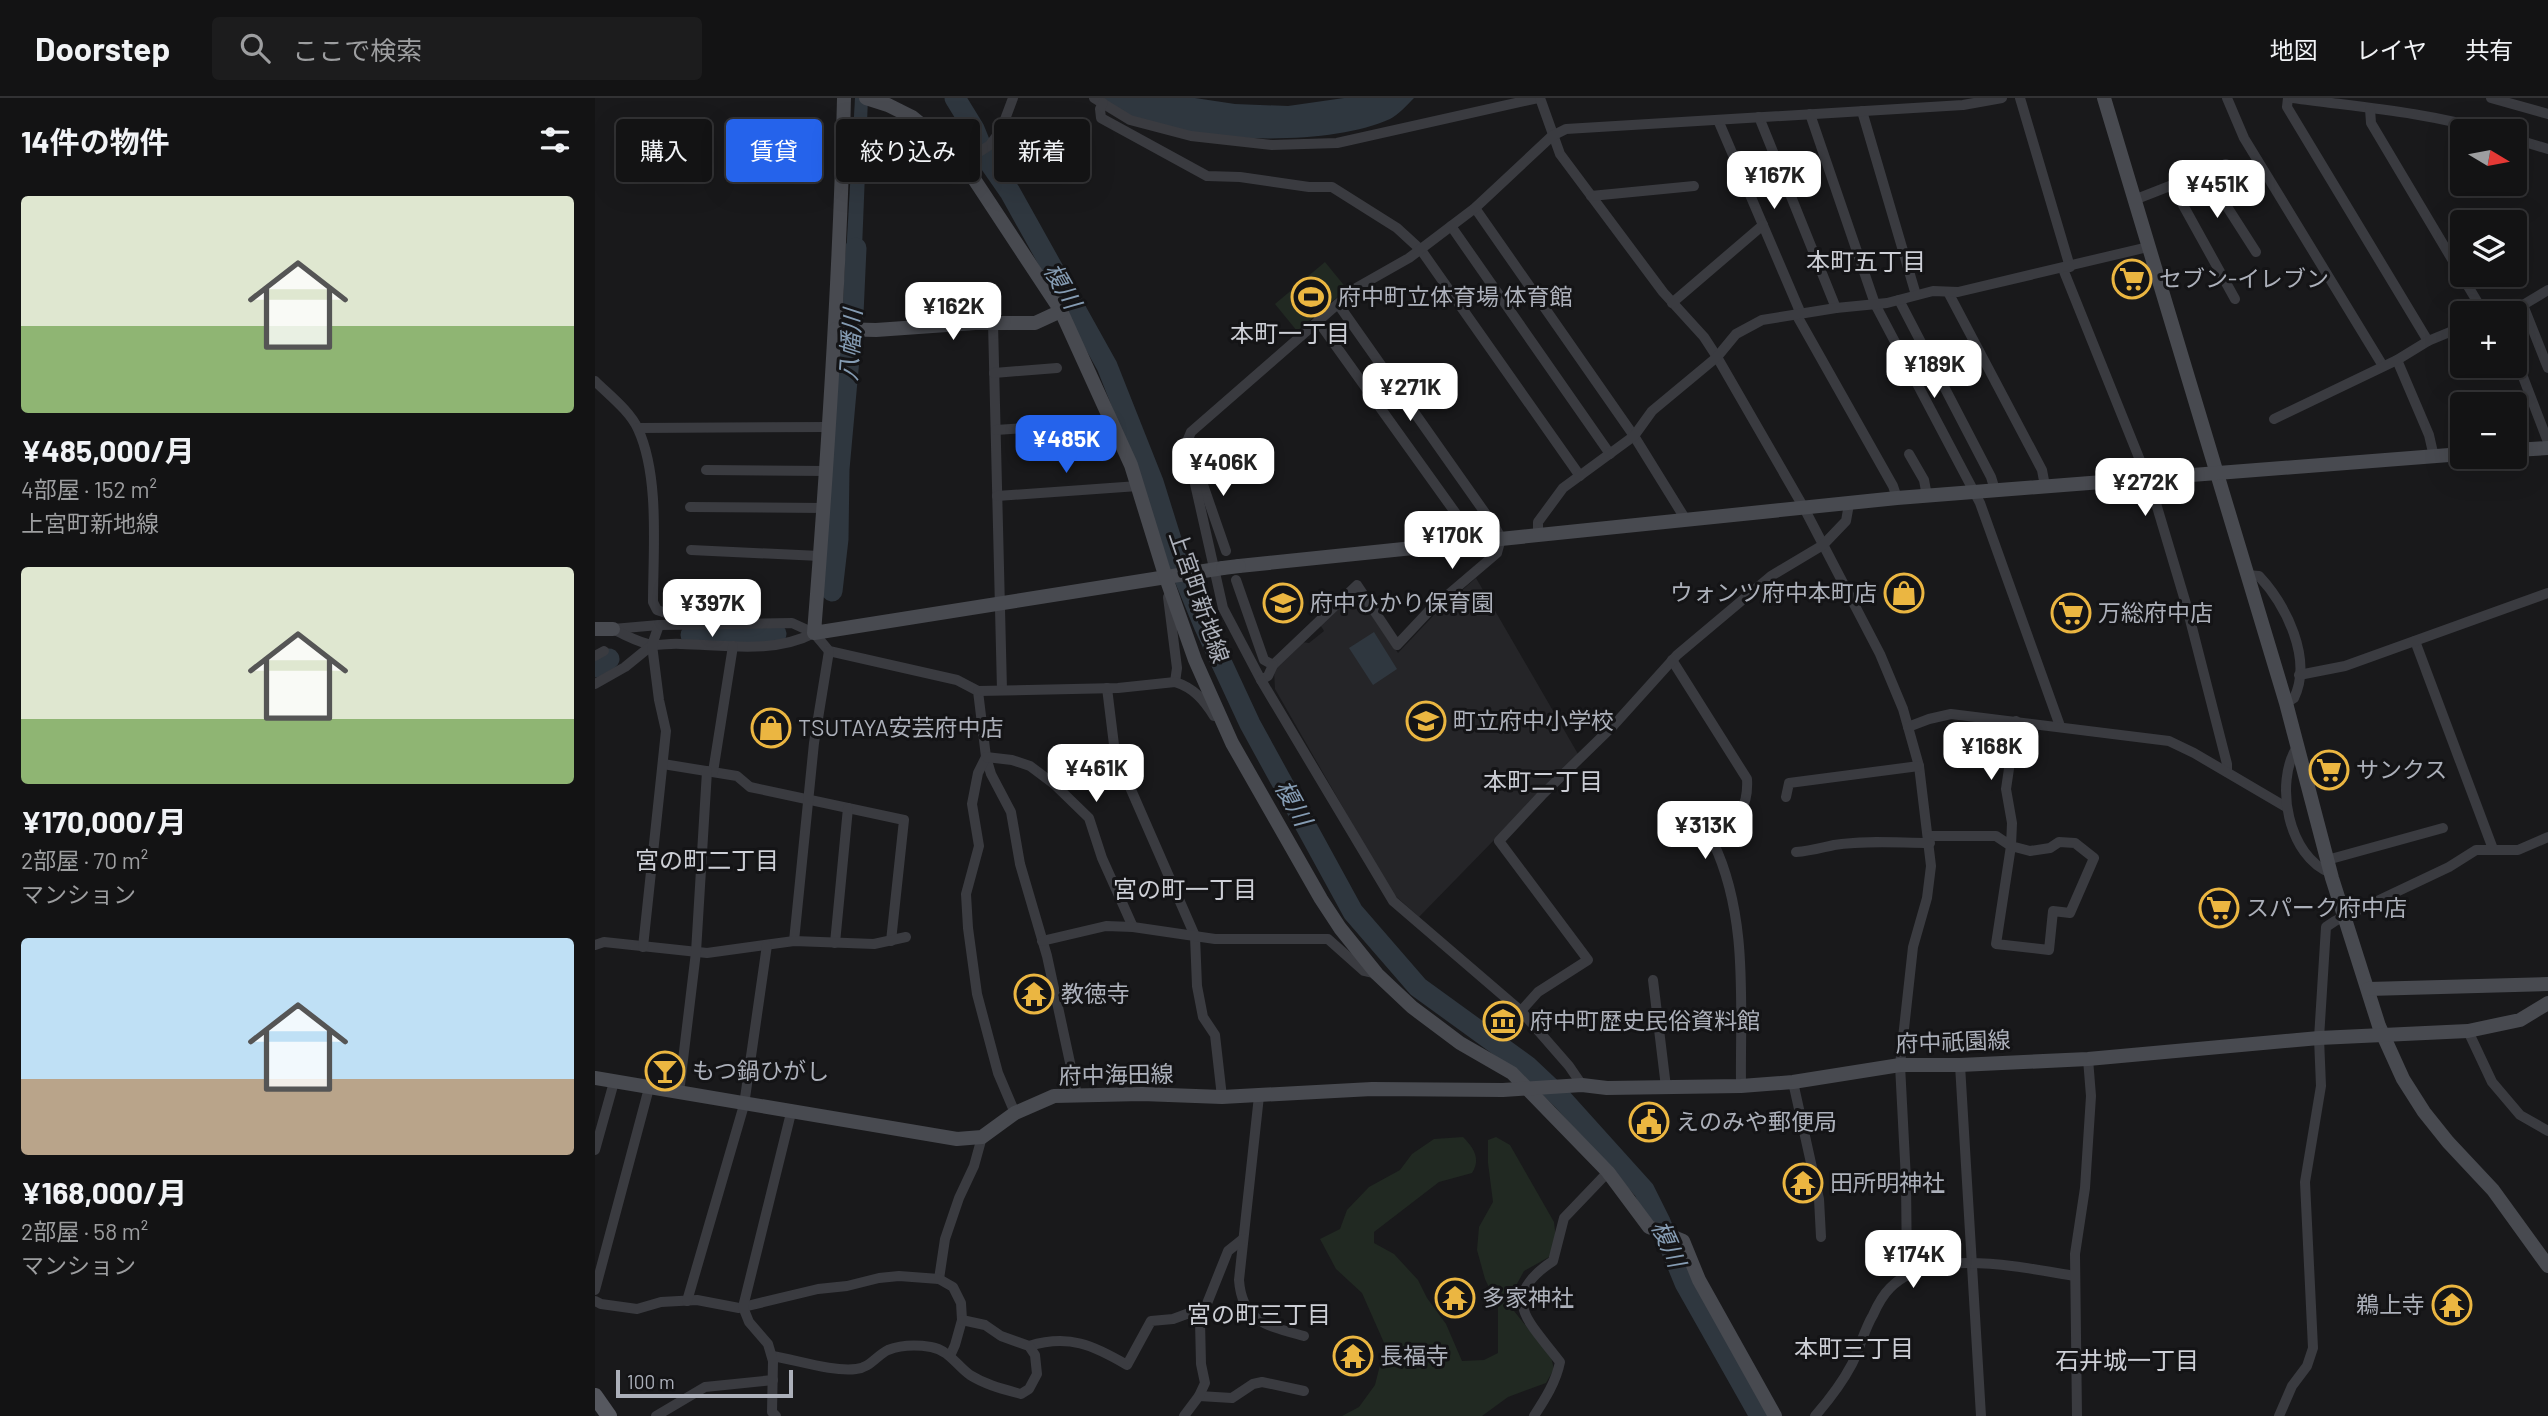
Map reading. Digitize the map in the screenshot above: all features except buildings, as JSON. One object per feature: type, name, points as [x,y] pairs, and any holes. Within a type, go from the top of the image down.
[{"type":"main road","points":[[595,1396],[610,1416]]},
{"type":"street","points":[[814,633],[836,329],[844,98]]},
{"type":"street","points":[[980,152],[991,145],[1001,130],[1013,98]]},
{"type":"street","points":[[1098,101],[1130,120],[1191,136],[1272,145],[1337,143],[1539,98],[1560,153],[1672,303],[1705,337],[1804,508],[1879,654],[1908,727],[1919,766],[1930,839],[1931,866],[1927,898],[1913,947],[1900,1065],[1906,1180],[1907,1276]]},
{"type":"street","points":[[1582,1085],[1521,1011],[1393,901],[1261,680],[1223,608],[1186,444],[1191,432],[1356,288],[1421,250],[1475,208],[1552,136],[1566,129],[1963,105],[2002,98]]},
{"type":"street","points":[[2020,98],[2066,268],[2147,479],[2186,604],[2227,772]]},
{"type":"street","points":[[2104,98],[2285,703],[2329,866],[2382,1034],[2399,1071],[2424,1112],[2507,1206],[2548,1266]]},
{"type":"street","points":[[2227,98],[2244,138],[2383,366]]},
{"type":"street","points":[[2428,341],[2287,107],[2290,98],[2450,121]]},
{"type":"street","points":[[2491,98],[2548,114]]},
{"type":"street","name":"上宮町新地線","points":[[868,99],[914,119]]},
{"type":"street","points":[[1098,101],[1101,118],[1207,176],[1332,187],[1397,228],[1421,250],[1580,476]]},
{"type":"street","points":[[2370,108],[2371,123],[2477,301]]},
{"type":"street","points":[[1862,111],[1916,295]]},
{"type":"street","points":[[1810,114],[1875,304],[1980,503],[2060,726]]},
{"type":"street","points":[[1759,117],[1836,308]]},
{"type":"street","points":[[1718,120],[1798,314],[1893,486],[1897,498]]},
{"type":"street","points":[[2527,143],[2548,149]]},
{"type":"street","points":[[2134,200],[2226,164]]},
{"type":"street","points":[[2211,171],[2224,202],[2256,252]]},
{"type":"street","name":"上宮町新地線","points":[[980,179],[1061,312],[1131,465],[1171,574],[1195,660],[1232,743],[1340,928],[1377,974],[1412,1007],[1460,1043],[1534,1089],[1608,1172],[1649,1227],[1683,1241],[1699,1280],[1775,1416]]},
{"type":"street","points":[[2175,185],[2183,205],[2235,299]]},
{"type":"street","points":[[1591,196],[1694,186]]},
{"type":"street","points":[[1475,208],[1634,436],[1686,520]]},
{"type":"street","points":[[1672,303],[1763,225]]},
{"type":"street","points":[[1451,226],[1611,454]]},
{"type":"street","points":[[1538,534],[1538,522],[1563,488],[1634,436],[1653,411],[1717,357],[1736,334],[1762,320],[1899,300],[1933,291],[1958,292],[2148,247]]},
{"type":"street","points":[[2527,303],[2548,290]]},
{"type":"street","points":[[1948,292],[2042,470],[2045,486]]},
{"type":"street","points":[[1899,300],[1991,477],[1995,490]]},
{"type":"street","points":[[1261,680],[1268,677],[1273,665],[1357,585],[1397,645],[1429,611],[1497,553],[1501,538],[1339,304]]},
{"type":"street","points":[[836,329],[876,330],[1035,323],[1061,312]]},
{"type":"street","points":[[2527,315],[2548,368]]},
{"type":"street","points":[[1318,321],[1462,522],[1468,542]]},
{"type":"street","points":[[993,323],[1002,690]]},
{"type":"street","points":[[2274,419],[2450,332]]},
{"type":"street","points":[[2397,359],[2429,435],[2434,457]]},
{"type":"street","points":[[994,373],[1057,368]]},
{"type":"street","points":[[2523,378],[2548,442]]},
{"type":"street","points":[[595,381],[638,428],[646,453],[653,505],[653,603],[657,610],[666,613],[747,614],[749,623]]},
{"type":"street","points":[[996,430],[1080,424]]},
{"type":"street","points":[[638,428],[830,427]]},
{"type":"street","points":[[2527,449],[2548,448]]},
{"type":"street","points":[[1909,454],[1924,480],[1927,496]]},
{"type":"street","points":[[613,629],[652,645],[782,645],[797,642],[814,633],[1171,574],[1215,569],[1237,573],[1501,538],[1897,498],[2450,455]]},
{"type":"street","points":[[1192,469],[1200,473],[1226,551]]},
{"type":"street","points":[[706,470],[827,471]]},
{"type":"street","points":[[997,496],[1137,486]]},
{"type":"street","points":[[1521,1011],[1538,992],[1588,960],[1499,841],[1613,726],[1672,660],[1771,576],[1823,545],[1846,521],[1849,503]]},
{"type":"street","points":[[690,507],[825,508]]},
{"type":"street","points":[[691,550],[820,556]]},
{"type":"street","points":[[1237,573],[1264,660],[1273,665]]},
{"type":"street","points":[[1171,574],[1177,668],[1175,682]]},
{"type":"street","points":[[2247,576],[2259,576],[2275,593],[2290,618],[2298,654],[2299,675],[2294,698],[2285,703]]},
{"type":"street","points":[[2299,675],[2344,666],[2548,593]]},
{"type":"street","points":[[595,629],[792,623],[814,633],[829,651],[957,681],[978,691],[1107,688],[1175,682],[1203,698],[1232,743]]},
{"type":"street","points":[[643,947],[666,731],[652,645],[659,625]]},
{"type":"street","points":[[2415,641],[2493,849]]},
{"type":"street","points":[[595,684],[625,667],[652,645]]},
{"type":"street","points":[[679,1093],[696,952],[710,772],[733,646]]},
{"type":"street","points":[[794,941],[814,743],[829,651]]},
{"type":"street","points":[[1672,660],[1747,779],[1748,791],[1741,815],[1713,842],[1731,895],[1740,954],[1741,1086]]},
{"type":"street","points":[[1107,688],[1115,753],[1195,936],[1197,986],[1203,1017],[1215,1035],[1221,1097]]},
{"type":"street","points":[[978,691],[986,757],[991,774],[1011,812],[1020,864],[1042,941],[1077,1095]]},
{"type":"street","points":[[1908,727],[1951,714],[2169,741],[2286,807]]},
{"type":"street","points":[[1796,852],[1815,851],[1833,845],[1996,836],[2011,846],[2030,851],[2050,848],[2059,842],[2075,843],[2094,858],[2070,913],[2053,911],[2049,950],[1996,944],[2011,846],[2012,824],[2006,789],[2016,721]]},
{"type":"street","points":[[2297,747],[2290,758],[2285,785],[2286,807],[2309,860],[2319,869],[2443,828]]},
{"type":"street","points":[[986,757],[1012,760],[1030,766],[1054,784],[1089,818],[1102,858],[1133,927]]},
{"type":"street","points":[[986,757],[978,773],[971,804],[979,846],[966,894],[968,928],[977,994],[998,1073],[1015,1113]]},
{"type":"street","points":[[663,764],[737,776],[750,787],[904,820],[891,942]]},
{"type":"street","points":[[1786,797],[1789,783],[1919,766]]},
{"type":"street","points":[[835,943],[848,808]]},
{"type":"street","points":[[2279,1416],[2292,1386],[2307,1366],[2313,1348],[2305,1182],[2321,1086],[2319,1038],[2326,927],[2449,867],[2476,850],[2518,850],[2548,837]]},
{"type":"street","points":[[1042,941],[1106,926],[1133,927],[1215,939],[1328,939],[1364,971],[1377,974]]},
{"type":"street","points":[[595,933],[599,943],[696,952],[727,952],[794,941],[874,944],[906,937]]},
{"type":"street","points":[[687,1301],[744,1105],[767,946]]},
{"type":"street","points":[[1653,980],[1666,1087]]},
{"type":"street","points":[[2368,989],[2548,984]]},
{"type":"street","name":"府中祇園線","points":[[1534,1089],[1582,1085],[1607,1088],[1741,1086],[1793,1082],[1900,1065],[2088,1059],[2319,1038],[2468,1031],[2520,1020],[2548,1003]]},
{"type":"street","points":[[2468,1031],[2492,1082],[2520,1115],[2548,1131]]},
{"type":"street","points":[[2077,1416],[2075,1254],[2085,1188],[2091,1096],[2088,1059]]},
{"type":"street","points":[[1960,1065],[1981,1416]]},
{"type":"street","points":[[595,1078],[957,1139],[982,1137],[974,1166],[959,1198],[945,1239],[939,1279]]},
{"type":"street","points":[[595,1150],[614,1082]]},
{"type":"street","points":[[1793,1082],[1819,1199],[1821,1237]]},
{"type":"street","points":[[595,1290],[649,1088]]},
{"type":"street","name":"府中海田線","points":[[982,1137],[1015,1113],[1054,1096],[1142,1094],[1221,1097],[1372,1089],[1534,1089]]},
{"type":"street","points":[[1259,1096],[1239,1280],[1240,1297],[1247,1310],[1275,1328],[1304,1336]]},
{"type":"street","points":[[776,1416],[772,1412],[772,1356],[768,1343],[749,1322],[743,1307],[791,1113]]},
{"type":"street","points":[[1534,1416],[1549,1393],[1560,1362],[1527,1319],[1522,1308],[1523,1291],[1533,1274],[1553,1261],[1564,1219],[1608,1172]]},
{"type":"street","points":[[1184,1416],[1205,1383],[1201,1364],[1201,1321],[1204,1312],[1228,1251],[1243,1239]]},
{"type":"street","points":[[1815,1416],[1834,1393],[1851,1365],[1872,1315],[1890,1288],[1907,1276],[1920,1270],[1987,1262],[2075,1276]]},
{"type":"street","points":[[595,1301],[637,1310],[661,1302],[697,1300],[739,1308],[879,1278],[899,1276],[939,1279],[953,1287],[961,1303],[962,1320],[950,1356]]},
{"type":"street","points":[[962,1320],[985,1325],[1000,1336],[1029,1346],[1043,1342],[1079,1341],[1100,1349],[1127,1365],[1151,1321],[1204,1312]]},
{"type":"street","points":[[772,1356],[839,1370],[861,1369],[888,1350],[917,1345],[936,1348],[950,1356],[969,1374],[993,1386],[1021,1394],[1029,1389],[1037,1374],[1035,1356],[1029,1346]]},
{"type":"street","points":[[656,1416],[705,1387],[773,1380]]},
{"type":"street","points":[[1199,1396],[1232,1398],[1253,1384],[1262,1382],[1304,1391]]},
{"type":"street","points":[[675,1405],[679,1416]]},
{"type":"shaded area","points":[[855,98],[868,98],[867,119],[854,119]]},
{"type":"shaded area","points":[[1102,98],[1195,98],[1235,104],[1288,106],[1344,98],[1414,98],[1390,119],[1364,128],[1297,138],[1259,138],[1187,132],[1155,125],[1126,113]]},
{"type":"shaded area","points":[[850,182],[865,182],[861,274],[845,274]]},
{"type":"shaded area","name":"府中町立体育場 体育館","points":[[1325,262],[1347,289],[1297,331],[1275,304]]},
{"type":"shaded area","name":"町立府中小学校","points":[[1476,578],[1578,754],[1419,917],[1392,893],[1275,689],[1274,669],[1302,642],[1309,643],[1324,631],[1319,623],[1355,594],[1361,595],[1398,653],[1434,615]]},
{"type":"shaded area","points":[[1374,632],[1397,669],[1373,685],[1349,648]]},
{"type":"shaded area","points":[[1463,1137],[1476,1158],[1472,1173],[1439,1182],[1374,1232],[1374,1243],[1394,1254],[1418,1280],[1446,1324],[1462,1361],[1484,1360],[1498,1353],[1498,1307],[1485,1279],[1477,1250],[1479,1227],[1493,1202],[1488,1140],[1496,1137],[1510,1145],[1554,1222],[1556,1239],[1549,1257],[1524,1271],[1513,1291],[1514,1311],[1551,1357],[1554,1369],[1546,1383],[1508,1397],[1482,1416],[1342,1416],[1359,1407],[1375,1385],[1385,1345],[1362,1293],[1336,1269],[1320,1239],[1340,1229],[1347,1210],[1369,1187],[1400,1170],[1412,1154],[1434,1139]]},
{"type":"waterway","name":"榎川","points":[[955,98],[974,129],[985,156],[1010,192],[1107,366],[1153,482],[1178,562],[1204,625],[1250,724],[1353,912],[1418,987],[1527,1066],[1562,1099],[1644,1190],[1685,1283],[1760,1416]]},
{"type":"waterway","name":"八幡川","points":[[832,591],[838,539],[839,469],[856,248]]},
{"type":"waterway","name":"八幡川","points":[[691,635],[776,634]]},
{"type":"waterway","name":"八幡川","points":[[595,667],[609,659]]},
{"type":"place","name":"セブン-イレブン","points":[[2132,279]]},
{"type":"place","name":"府中町立体育場 体育館","points":[[1311,297]]},
{"type":"place","name":"ウォンツ府中本町店","points":[[1904,593]]},
{"type":"place","name":"府中ひかり保育園","points":[[1283,603]]},
{"type":"place","name":"万総府中店","points":[[2071,613]]},
{"type":"place","name":"町立府中小学校","points":[[1426,721]]},
{"type":"place","name":"TSUTAYA安芸府中店","points":[[771,728]]},
{"type":"place","name":"サンクス","points":[[2329,770]]},
{"type":"place","name":"スパーク府中店","points":[[2219,908]]},
{"type":"place","name":"教徳寺","points":[[1034,994]]},
{"type":"place","name":"府中町歴史民俗資料館","points":[[1503,1021]]},
{"type":"place","name":"もつ鍋ひがし","points":[[665,1071]]},
{"type":"place","name":"えのみや郵便局","points":[[1649,1122]]},
{"type":"place","name":"田所明神社","points":[[1803,1183]]},
{"type":"place","name":"多家神社","points":[[1455,1298]]},
{"type":"place","name":"鵜上寺","points":[[2452,1305]]},
{"type":"place","name":"長福寺","points":[[1353,1356]]},
{"type":"district","name":"本町五丁目","points":[[1866,262]]},
{"type":"district","name":"本町一丁目","points":[[1290,334]]},
{"type":"district","name":"本町二丁目","points":[[1543,782]]},
{"type":"district","name":"宮の町二丁目","points":[[707,861]]},
{"type":"district","name":"宮の町一丁目","points":[[1185,890]]},
{"type":"district","name":"宮の町三丁目","points":[[1259,1315]]},
{"type":"district","name":"本町三丁目","points":[[1854,1349]]},
{"type":"district","name":"石井城一丁目","points":[[2127,1361]]}]
